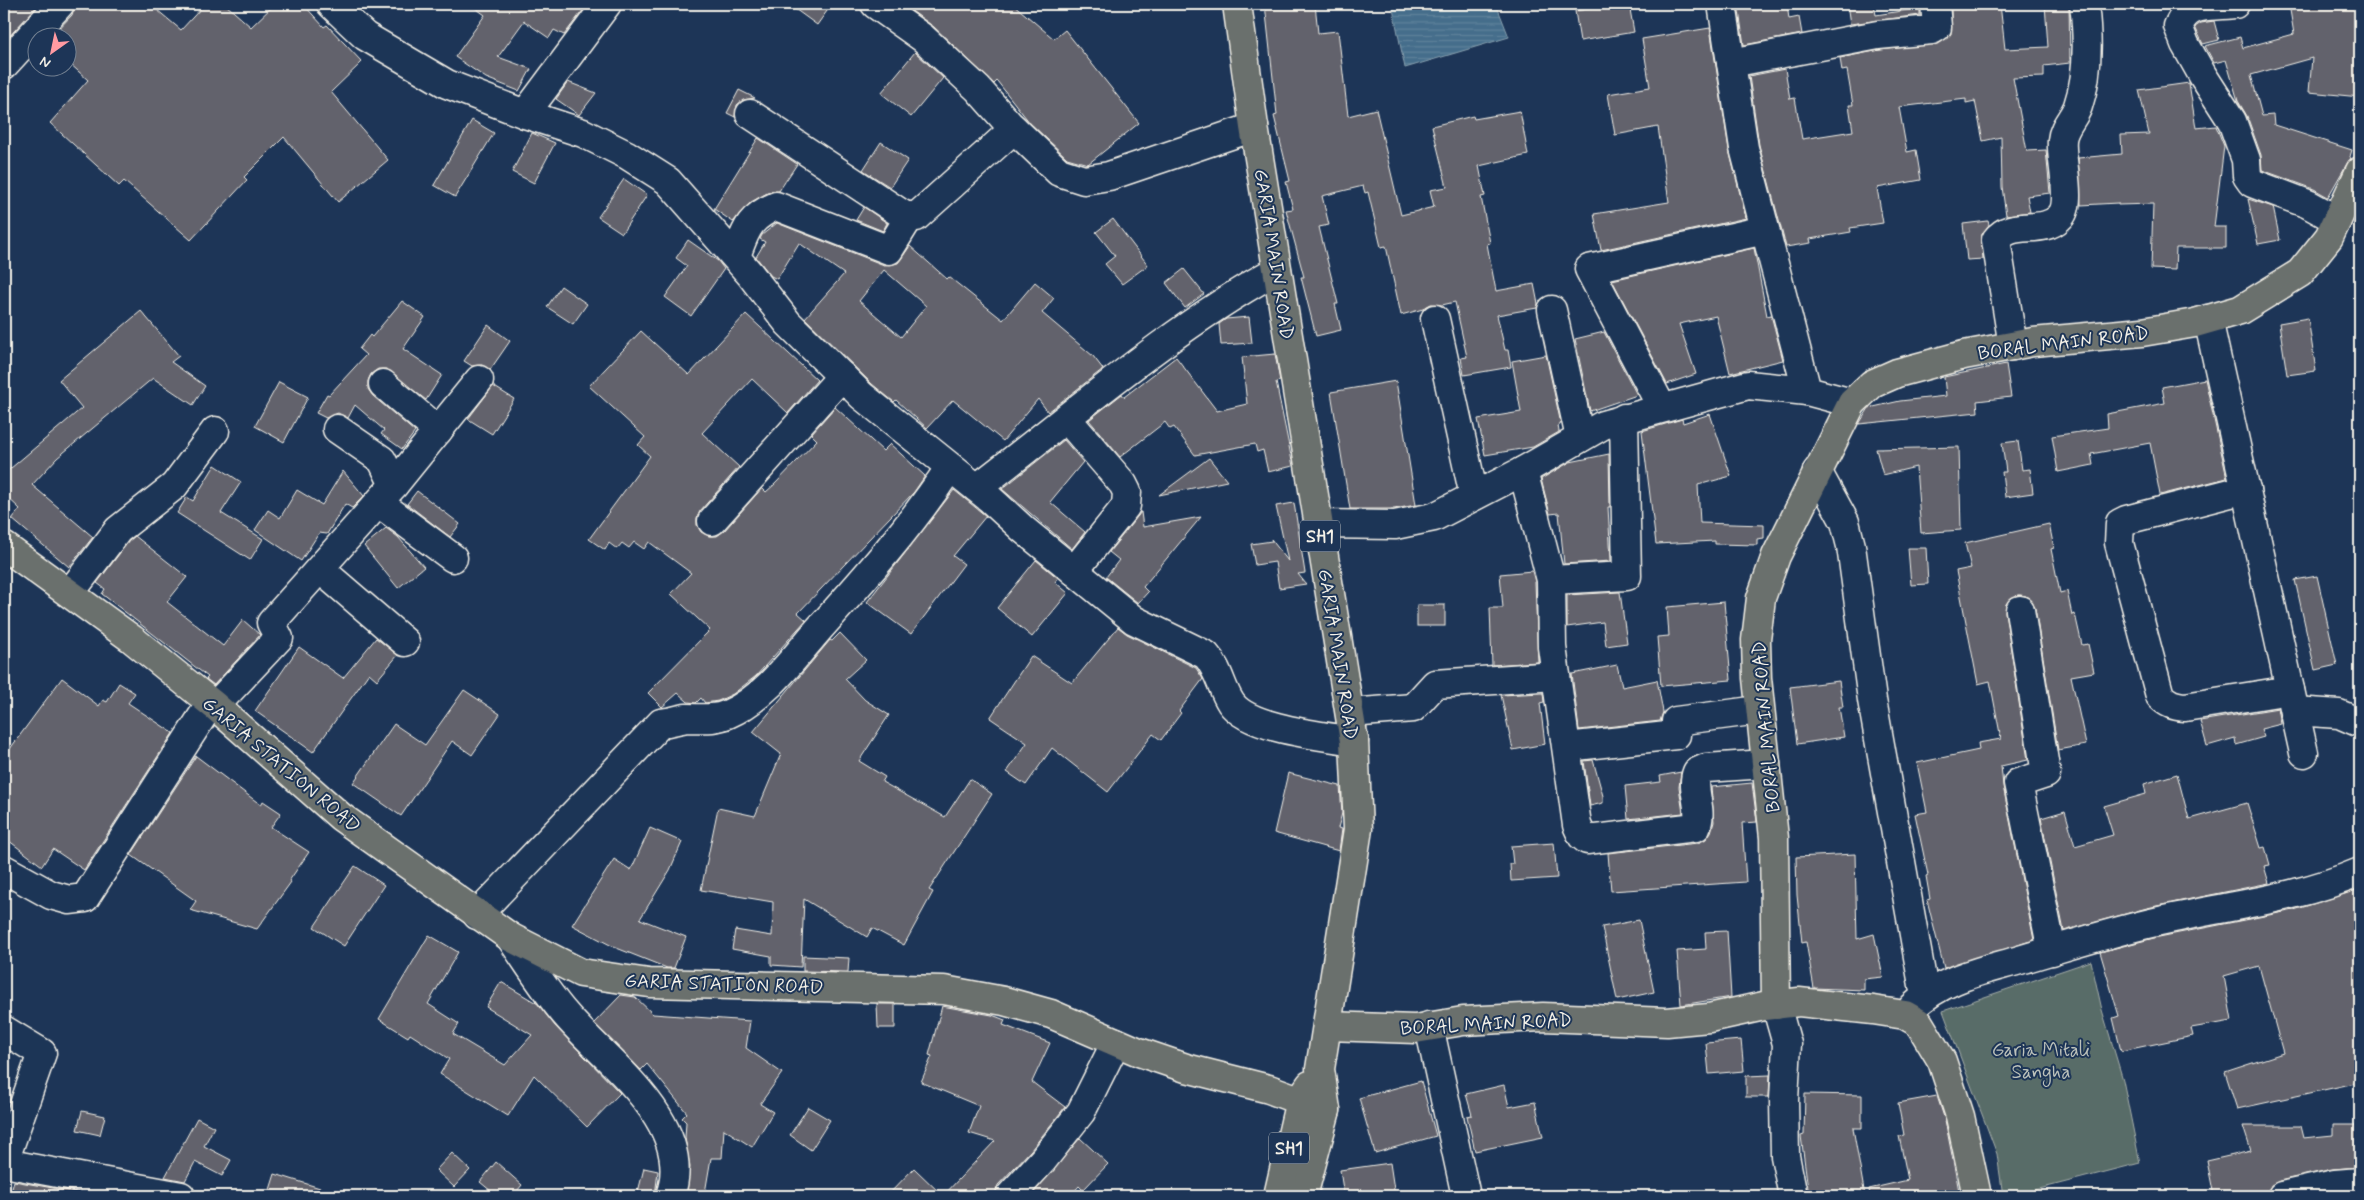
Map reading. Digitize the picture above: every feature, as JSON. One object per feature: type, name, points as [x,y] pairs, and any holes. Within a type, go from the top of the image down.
[{"type":"main road","name":"GARIA MAIN ROAD","points":[[1237,4],[1254,127],[1354,741],[1358,829],[1320,1069],[1326,1110],[1303,1196]]},
{"type":"main road","name":"BORAL MAIN ROAD","points":[[1327,1026],[1415,1029],[1463,1021],[1543,1017],[1667,1022],[1732,1014],[1776,1005],[1774,838],[1759,710],[1756,640],[1761,598],[1776,556],[1852,403],[1872,384],[1897,373],[1964,355],[2072,338],[2142,332],[2208,319],[2240,310],[2300,273],[2328,237],[2360,171]]},
{"type":"main road","name":"GARIA STATION ROAD","points":[[4,546],[70,593],[213,705],[341,817],[399,856],[477,915],[510,937],[581,973],[649,984],[944,990],[1004,1001],[1050,1014],[1139,1052],[1186,1068],[1269,1089],[1326,1110]]},
{"type":"main road","points":[[1776,1005],[1799,1002],[1905,1015],[1919,1023],[1942,1061],[1960,1116],[1977,1196]]},
{"type":"main road","name":"GARIA MAIN ROAD","points":[[1278,1196],[1300,1100],[1320,1069]]},
{"type":"street","points":[[4,65],[60,4]]},
{"type":"street","points":[[331,4],[365,36],[447,84],[525,114],[583,133],[627,155],[668,181],[736,256],[788,323],[862,396],[977,488],[1024,530],[1134,620],[1206,655],[1212,662],[1231,703],[1244,716],[1310,734],[1354,741]]},
{"type":"street","points":[[1722,4],[1744,148],[1807,391]]},
{"type":"street","points":[[1731,63],[1878,35],[1925,32],[1937,27],[1935,4]]},
{"type":"street","points":[[2013,346],[1996,240],[2000,234],[2011,229],[2045,224],[2058,219],[2066,208],[2062,139],[2067,126],[2075,114],[2084,90],[2087,28],[2084,4]]},
{"type":"street","points":[[2235,4],[2194,6],[2182,16],[2178,26],[2184,44],[2232,122],[2246,160],[2247,176],[2252,182],[2308,204],[2337,220]]},
{"type":"street","points":[[525,114],[599,7]]},
{"type":"street","points":[[890,8],[978,89],[1014,129],[1059,172],[1084,180],[1109,176],[1254,127]]},
{"type":"street","points":[[750,114],[897,210],[916,217],[1014,129]]},
{"type":"street","points":[[736,256],[749,224],[760,214],[776,206],[889,250],[910,216]]},
{"type":"street","points":[[1662,408],[1589,269],[1765,230]]},
{"type":"street","points":[[977,488],[1178,332],[1244,288],[1277,270]]},
{"type":"street","points":[[1552,310],[1580,438]]},
{"type":"street","points":[[1435,319],[1474,496]]},
{"type":"street","points":[[2208,319],[2304,754]]},
{"type":"street","points":[[712,521],[842,376]]},
{"type":"street","points":[[4,869],[51,895],[69,900],[85,898],[213,705],[279,638],[271,623],[387,494],[480,380]]},
{"type":"street","points":[[383,384],[438,431]]},
{"type":"street","points":[[1318,524],[1396,525],[1434,517],[1524,472],[1603,425],[1748,385],[1807,391],[1852,403]]},
{"type":"street","points":[[1551,580],[1627,576],[1624,418]]},
{"type":"street","points":[[1067,419],[1123,484],[1128,499],[1126,506],[1074,571]]},
{"type":"street","points":[[337,429],[382,460],[387,494],[454,558]]},
{"type":"street","points":[[70,593],[118,530],[174,486],[215,431]]},
{"type":"street","points":[[477,915],[661,723],[685,718],[712,719],[729,713],[763,690],[778,676],[852,592],[935,489],[950,467]]},
{"type":"street","points":[[1817,471],[1845,522],[1851,546],[1872,700],[1925,996]]},
{"type":"street","points":[[1524,472],[1551,580],[1552,647],[1568,747],[1577,825],[1582,836],[1587,840],[1696,826],[1699,820],[1694,780],[1697,772],[1706,768],[1766,764]]},
{"type":"street","points":[[2246,490],[2120,523],[2119,543],[2160,696],[2174,706],[2185,707],[2292,701],[2339,714],[2360,724]]},
{"type":"street","points":[[320,569],[405,642]]},
{"type":"street","points":[[2020,610],[2046,774],[2018,784],[2052,951]]},
{"type":"street","points":[[1350,713],[1413,708],[1435,684],[1556,676]]},
{"type":"street","points":[[1568,747],[1676,735],[1676,721],[1759,710]]},
{"type":"street","points":[[1905,1015],[1925,996],[1942,984],[2168,919],[2246,904],[2359,877]]},
{"type":"street","points":[[510,937],[565,1014],[656,1111],[668,1137],[674,1163],[670,1196]]},
{"type":"street","points":[[1776,1005],[1787,1044],[1784,1100],[1785,1156],[1793,1196]]},
{"type":"street","points":[[1429,1026],[1466,1196]]},
{"type":"street","points":[[4,1030],[42,1053],[4,1163],[181,1196]]},
{"type":"street","points":[[1010,1196],[1043,1160],[1081,1112],[1116,1042]]},
{"type":"street","points":[[2282,1196],[2335,1184],[2360,1182]]},
{"type":"green space","name":"Garia Mitali Sangha","points":[[2091,961],[2102,1010],[2123,1080],[2140,1163],[2012,1196],[2003,1196],[1997,1154],[1943,1011]]},
{"type":"water","points":[[1392,4],[1496,4],[1509,37],[1405,68]]},
{"type":"building","points":[[4,4],[39,4],[4,42]]},
{"type":"building","points":[[75,4],[150,4],[181,30],[205,4],[225,4],[251,27],[275,4],[303,4],[324,27],[327,25],[362,62],[331,92],[388,160],[338,202],[284,137],[244,177],[247,180],[191,240],[124,181],[119,186],[50,123],[88,80],[78,71],[78,28],[60,28],[72,15]]},
{"type":"building","points":[[470,4],[576,4],[584,9],[564,35],[554,30],[549,38],[524,21],[498,57],[531,69],[519,91],[486,78],[455,57],[485,15]]},
{"type":"building","points":[[788,4],[832,4],[817,25]]},
{"type":"building","points":[[902,4],[1013,4],[1054,39],[1065,30],[1139,123],[1088,164],[1067,158],[1030,123],[997,81],[994,84],[934,27]]},
{"type":"building","points":[[1265,4],[1315,4],[1318,33],[1338,31],[1348,116],[1376,109],[1401,215],[1434,207],[1430,190],[1447,187],[1432,126],[1473,116],[1474,119],[1520,111],[1528,155],[1479,166],[1485,196],[1481,197],[1490,243],[1487,244],[1496,291],[1534,284],[1538,304],[1537,308],[1497,315],[1505,350],[1508,350],[1511,367],[1464,375],[1461,358],[1467,357],[1455,302],[1442,305],[1431,304],[1423,309],[1401,315],[1386,246],[1381,247],[1368,192],[1365,193],[1363,186],[1322,196],[1329,225],[1319,227],[1338,304],[1335,304],[1341,330],[1316,336],[1301,277],[1304,277],[1286,210],[1293,209],[1286,182],[1290,181],[1274,116],[1277,115]]},
{"type":"building","points":[[1629,4],[1634,32],[1580,41],[1575,11]]},
{"type":"building","points":[[1738,4],[1787,4],[1789,19],[1799,17],[1802,34],[1744,45]]},
{"type":"building","points":[[1847,4],[1874,4],[1876,15],[1920,8],[1920,15],[1850,24]]},
{"type":"building","points":[[1951,4],[2000,4],[2005,49],[2048,47],[2045,4],[2069,4],[2070,63],[2044,66],[2044,77],[2013,78],[2027,151],[2046,150],[2050,193],[2027,196],[2030,212],[2006,215],[2002,187],[2001,137],[1983,141],[1975,101],[1966,103],[1966,99],[1899,107],[1907,152],[1916,150],[1921,180],[1877,188],[1883,223],[1850,228],[1851,232],[1810,239],[1811,243],[1786,247],[1759,145],[1749,76],[1785,69],[1790,99],[1795,98],[1802,139],[1853,131],[1849,105],[1853,105],[1847,70],[1842,71],[1840,58],[1880,50],[1940,43],[1951,34]]},
{"type":"building","points":[[2289,4],[2360,4],[2360,97],[2309,92],[2312,58],[2251,75],[2262,116],[2273,115],[2274,125],[2352,150],[2349,160],[2328,197],[2314,189],[2262,170],[2261,155],[2247,116],[2238,101],[2226,60],[2214,63],[2205,46],[2240,37],[2243,48],[2294,34]]},
{"type":"building","points":[[2214,21],[2219,40],[2203,44],[2195,27],[2201,23]]},
{"type":"building","points":[[1710,28],[1729,150],[1746,218],[1601,250],[1594,214],[1669,202],[1658,127],[1615,135],[1608,94],[1650,87],[1642,39]]},
{"type":"building","points":[[915,52],[943,78],[911,117],[881,93]]},
{"type":"building","points":[[568,82],[596,93],[579,115],[556,99]]},
{"type":"building","points":[[2189,83],[2196,128],[2216,126],[2224,146],[2214,227],[2226,227],[2226,248],[2176,248],[2175,270],[2151,269],[2153,204],[2081,205],[2078,158],[2122,154],[2121,135],[2149,134],[2139,90]]},
{"type":"building","points":[[739,90],[755,98],[743,100],[737,105],[735,117],[727,113]]},
{"type":"building","points":[[472,120],[494,133],[455,197],[434,185]]},
{"type":"building","points":[[532,133],[555,143],[534,183],[512,172]]},
{"type":"building","points":[[758,138],[797,164],[779,191],[769,192],[751,202],[733,222],[714,209]]},
{"type":"building","points":[[881,142],[908,160],[890,187],[863,170]]},
{"type":"building","points":[[624,179],[647,195],[622,233],[598,217]]},
{"type":"building","points":[[2248,199],[2273,207],[2280,240],[2258,244]]},
{"type":"building","points":[[864,207],[887,223],[883,231],[856,220]]},
{"type":"building","points":[[1113,219],[1148,265],[1122,284],[1105,264],[1115,256],[1096,232]]},
{"type":"building","points":[[1988,221],[1989,225],[1981,236],[1983,259],[1967,260],[1963,224]]},
{"type":"building","points":[[777,223],[884,265],[898,263],[910,246],[947,279],[949,277],[1003,320],[1035,282],[1054,298],[1042,313],[1093,356],[1103,369],[1048,412],[1038,399],[1003,441],[953,400],[927,428],[896,400],[894,402],[872,384],[805,318],[844,274],[799,243],[777,279],[771,276],[756,257],[765,242],[760,239],[762,235]],"holes":[[[884,270],[926,306],[901,337],[859,301]]]},
{"type":"building","points":[[688,240],[718,261],[724,269],[691,316],[665,297],[687,266],[676,258]]},
{"type":"building","points":[[1754,248],[1767,316],[1771,315],[1783,360],[1730,373],[1716,316],[1679,324],[1696,374],[1667,384],[1612,280]]},
{"type":"building","points":[[1184,269],[1204,294],[1185,308],[1166,283]]},
{"type":"building","points":[[561,286],[587,304],[573,324],[547,307]]},
{"type":"building","points":[[402,301],[425,317],[403,349],[442,375],[426,400],[386,369],[378,369],[371,374],[368,381],[368,389],[373,396],[415,432],[402,449],[381,434],[384,430],[355,405],[348,418],[338,413],[326,418],[316,413],[327,394],[329,395],[366,355],[359,349],[370,335],[372,337]]},
{"type":"building","points":[[141,311],[179,356],[171,362],[205,386],[193,405],[153,378],[57,458],[32,485],[93,537],[69,567],[12,519],[20,509],[4,494],[4,474],[82,408],[59,380]]},
{"type":"building","points":[[746,314],[817,380],[788,413],[752,379],[702,433],[739,467],[700,511],[697,525],[701,532],[709,536],[717,536],[724,531],[762,488],[766,492],[775,484],[817,440],[811,434],[835,407],[883,451],[890,444],[925,476],[914,492],[798,613],[806,620],[756,676],[733,694],[718,701],[705,703],[701,698],[696,703],[688,702],[678,693],[662,707],[648,693],[710,630],[671,594],[691,573],[649,542],[644,549],[634,542],[629,548],[622,543],[617,549],[609,543],[605,550],[589,539],[650,456],[638,445],[645,437],[589,386],[641,331],[689,375]]},
{"type":"building","points":[[1249,317],[1252,343],[1221,345],[1219,324],[1226,319]]},
{"type":"building","points":[[2308,318],[2316,371],[2287,375],[2279,323]]},
{"type":"building","points":[[488,325],[510,341],[490,370],[482,365],[472,366],[464,361]]},
{"type":"building","points":[[1604,332],[1637,395],[1590,411],[1575,339]]},
{"type":"building","points":[[1275,354],[1280,381],[1276,382],[1293,466],[1268,472],[1263,450],[1257,452],[1255,444],[1195,455],[1174,427],[1170,429],[1165,422],[1120,457],[1089,420],[1122,394],[1124,397],[1176,357],[1217,411],[1247,404],[1242,357]]},
{"type":"building","points":[[1546,355],[1561,424],[1558,425],[1559,432],[1533,447],[1485,455],[1478,419],[1521,412],[1512,361]]},
{"type":"building","points":[[2006,364],[2011,397],[1977,401],[1978,412],[1859,424],[1869,408],[1900,401],[1946,396],[1944,377]]},
{"type":"building","points":[[2205,379],[2227,478],[2160,495],[2150,443],[2091,454],[2093,465],[2058,472],[2052,436],[2108,428],[2107,414],[2165,403],[2162,387]]},
{"type":"building","points":[[1396,381],[1416,505],[1394,509],[1350,509],[1331,392]]},
{"type":"building","points":[[279,382],[308,397],[284,442],[255,426]]},
{"type":"building","points":[[493,386],[514,399],[492,434],[468,419]]},
{"type":"building","points":[[1710,414],[1731,476],[1698,485],[1700,523],[1764,525],[1764,538],[1757,539],[1757,545],[1715,544],[1715,541],[1656,544],[1642,431],[1682,419],[1683,423]]},
{"type":"building","points":[[1064,440],[1083,462],[1050,502],[1085,532],[1072,549],[1002,489]]},
{"type":"building","points":[[2018,441],[2022,470],[2030,469],[2033,493],[2005,497],[2002,472],[2006,472],[2002,443]]},
{"type":"building","points":[[1959,447],[1961,530],[1921,533],[1916,467],[1883,475],[1876,449]]},
{"type":"building","points":[[1609,454],[1610,507],[1608,507],[1611,561],[1564,564],[1559,513],[1550,514],[1541,479],[1570,462]]},
{"type":"building","points":[[1209,458],[1227,481],[1159,495]]},
{"type":"building","points":[[215,465],[241,482],[221,513],[263,539],[250,560],[177,513],[187,497],[193,501]]},
{"type":"building","points":[[343,471],[364,496],[352,508],[345,504],[327,534],[319,533],[301,561],[255,530],[268,510],[280,518],[297,490],[322,505]]},
{"type":"building","points":[[954,490],[986,516],[953,556],[964,564],[911,634],[867,602]]},
{"type":"building","points":[[417,491],[460,524],[450,537],[407,504]]},
{"type":"building","points":[[1294,503],[1305,573],[1298,574],[1306,584],[1279,588],[1275,562],[1255,565],[1251,544],[1272,541],[1271,539],[1288,561],[1276,506]]},
{"type":"building","points":[[1141,512],[1143,527],[1201,517],[1143,587],[1148,592],[1138,603],[1106,577],[1119,560],[1109,552]]},
{"type":"building","points":[[2049,524],[2054,548],[2051,549],[2060,593],[2067,591],[2072,615],[2075,614],[2082,645],[2088,644],[2094,672],[2071,676],[2086,745],[2058,750],[2035,608],[2032,601],[2026,596],[2018,595],[2011,598],[2006,604],[2005,612],[2028,760],[2001,766],[2003,786],[2034,940],[1944,968],[1927,900],[1930,899],[1926,876],[1928,875],[1915,814],[1927,812],[1917,763],[1979,750],[1978,743],[2001,739],[1990,681],[1978,684],[1956,571],[1971,568],[1965,543]]},
{"type":"building","points":[[386,528],[398,537],[424,567],[398,588],[364,546]]},
{"type":"building","points":[[135,536],[187,577],[167,602],[223,646],[243,620],[260,635],[214,685],[206,679],[208,677],[102,594],[105,589],[97,583],[129,541]]},
{"type":"building","points":[[1908,548],[1926,548],[1928,584],[1911,585]]},
{"type":"building","points":[[1036,560],[1058,578],[1055,582],[1068,593],[1032,637],[997,608]]},
{"type":"building","points":[[1532,571],[1535,582],[1538,662],[1492,665],[1490,608],[1503,608],[1500,574]]},
{"type":"building","points":[[2317,576],[2337,665],[2315,670],[2295,580]]},
{"type":"building","points":[[1620,592],[1627,643],[1606,646],[1603,622],[1567,627],[1567,595]]},
{"type":"building","points":[[1724,602],[1731,680],[1661,686],[1657,637],[1669,636],[1667,607]]},
{"type":"building","points":[[1417,605],[1445,605],[1445,626],[1417,626]]},
{"type":"building","points":[[1118,627],[1127,634],[1196,668],[1203,679],[1179,711],[1181,713],[1161,740],[1153,734],[1108,792],[1052,748],[1026,785],[1007,772],[1027,743],[990,718],[1031,656],[1072,683]]},
{"type":"building","points":[[840,633],[866,660],[845,679],[865,700],[889,715],[859,761],[885,777],[882,782],[945,817],[970,779],[992,794],[929,890],[933,892],[904,945],[872,928],[867,937],[804,899],[801,967],[771,965],[771,956],[732,949],[735,930],[772,936],[773,902],[701,890],[718,808],[755,816],[781,754],[753,732],[830,640],[832,641]]},
{"type":"building","points":[[376,638],[398,655],[377,680],[369,673],[313,752],[255,711],[299,647],[343,678]]},
{"type":"building","points":[[1617,665],[1622,687],[1657,680],[1663,712],[1660,721],[1579,730],[1572,674]]},
{"type":"building","points":[[62,678],[99,706],[103,700],[107,702],[119,683],[135,693],[128,703],[173,733],[84,870],[53,849],[42,866],[4,837],[4,757]]},
{"type":"building","points":[[1839,681],[1843,707],[1839,707],[1844,737],[1797,744],[1790,687]]},
{"type":"building","points":[[464,690],[500,714],[472,755],[452,741],[401,816],[353,783],[394,724],[425,745]]},
{"type":"building","points":[[1543,693],[1544,702],[1540,703],[1545,744],[1513,750],[1501,695]]},
{"type":"building","points":[[2278,708],[2281,724],[2261,729],[2264,737],[2236,745],[2235,738],[2207,746],[2200,721]]},
{"type":"building","points":[[196,756],[261,805],[263,801],[281,813],[271,827],[309,852],[289,881],[291,882],[257,929],[190,910],[196,901],[131,855]]},
{"type":"building","points":[[1593,760],[1603,796],[1603,803],[1590,806],[1584,761]]},
{"type":"building","points":[[1681,772],[1679,787],[1683,813],[1628,819],[1625,786],[1661,782],[1660,776]]},
{"type":"building","points":[[1288,773],[1340,786],[1342,813],[1338,828],[1342,829],[1339,851],[1274,833]]},
{"type":"building","points":[[2177,774],[2189,819],[2247,803],[2261,848],[2265,847],[2270,865],[2264,866],[2269,883],[2147,908],[2064,931],[2041,818],[2065,811],[2075,846],[2113,835],[2104,806],[2146,794],[2144,784]]},
{"type":"building","points":[[1752,783],[1757,822],[1742,823],[1746,882],[1611,891],[1608,853],[1698,843],[1706,839],[1711,832],[1714,822],[1711,787]]},
{"type":"building","points":[[650,828],[682,842],[670,870],[640,919],[686,937],[674,968],[667,968],[614,947],[572,925],[614,859],[631,870]]},
{"type":"building","points":[[1554,843],[1557,878],[1511,881],[1510,864],[1513,864],[1511,846]]},
{"type":"building","points":[[1855,854],[1857,939],[1874,934],[1883,977],[1864,979],[1864,990],[1814,988],[1806,942],[1802,943],[1797,895],[1796,857]]},
{"type":"building","points":[[355,866],[384,885],[344,946],[314,927]]},
{"type":"building","points":[[2360,889],[2360,1082],[2237,1109],[2225,1072],[2283,1053],[2259,966],[2224,976],[2232,1021],[2191,1028],[2193,1036],[2121,1051],[2113,1018],[2119,1016],[2100,952],[2154,938],[2294,910]]},
{"type":"building","points":[[1639,920],[1654,992],[1617,1000],[1602,927]]},
{"type":"building","points":[[1727,931],[1731,997],[1681,1005],[1677,951],[1706,949],[1705,932]]},
{"type":"building","points":[[429,935],[458,952],[428,1004],[459,1024],[453,1034],[505,1065],[532,1035],[486,1007],[501,982],[538,1004],[555,1026],[620,1093],[587,1127],[534,1075],[508,1116],[440,1074],[449,1059],[410,1034],[408,1037],[379,1019]]},
{"type":"building","points":[[803,956],[849,958],[848,972],[803,971]]},
{"type":"building","points":[[621,995],[635,997],[653,1014],[750,1021],[746,1048],[782,1073],[760,1104],[773,1112],[752,1147],[724,1129],[722,1158],[711,1158],[705,1193],[687,1190],[690,1167],[685,1138],[686,1122],[682,1118],[687,1113],[647,1064],[641,1070],[594,1023]]},
{"type":"building","points":[[877,1004],[895,1004],[895,1028],[878,1028]]},
{"type":"building","points":[[942,1006],[992,1015],[1005,1020],[1003,1025],[1050,1043],[1032,1082],[1065,1107],[1031,1150],[998,1185],[995,1196],[943,1196],[995,1141],[969,1133],[979,1106],[921,1082],[932,1056],[929,1055]]},
{"type":"building","points":[[1741,1040],[1744,1071],[1709,1074],[1706,1043]]},
{"type":"building","points":[[1770,1075],[1769,1097],[1746,1097],[1746,1076]]},
{"type":"building","points":[[1421,1081],[1436,1136],[1375,1153],[1359,1098]]},
{"type":"building","points":[[1504,1085],[1509,1107],[1535,1102],[1543,1137],[1475,1151],[1467,1116],[1472,1115],[1466,1094]]},
{"type":"building","points":[[1805,1094],[1862,1095],[1862,1128],[1853,1128],[1865,1196],[1809,1196],[1801,1136],[1804,1135]]},
{"type":"building","points":[[1937,1096],[1945,1120],[1960,1196],[1870,1196],[1869,1189],[1908,1180],[1899,1136],[1904,1135],[1898,1103]]},
{"type":"building","points":[[808,1107],[830,1120],[811,1150],[790,1135]]},
{"type":"building","points":[[82,1111],[105,1116],[100,1135],[77,1130]]},
{"type":"building","points":[[197,1118],[214,1127],[204,1146],[231,1160],[222,1176],[195,1162],[185,1181],[165,1177]]},
{"type":"building","points":[[2333,1125],[2360,1125],[2360,1167],[2332,1169],[2279,1181],[2271,1185],[2267,1196],[2214,1196],[2207,1161],[2251,1151],[2243,1126],[2300,1126],[2303,1138],[2333,1135]]},
{"type":"building","points":[[1080,1138],[1108,1164],[1083,1190],[1079,1186],[1070,1196],[1031,1196]]},
{"type":"building","points":[[452,1153],[470,1170],[454,1187],[436,1170]]},
{"type":"building","points":[[496,1162],[522,1185],[513,1196],[497,1196],[480,1182]]},
{"type":"building","points":[[1390,1163],[1395,1196],[1344,1196],[1340,1170]]},
{"type":"building","points":[[644,1168],[658,1171],[655,1196],[637,1196]]},
{"type":"building","points":[[914,1168],[943,1196],[887,1196]]},
{"type":"building","points":[[275,1174],[333,1192],[332,1196],[268,1196]]},
{"type":"building","points":[[14,1181],[75,1192],[74,1196],[10,1196]]}]
